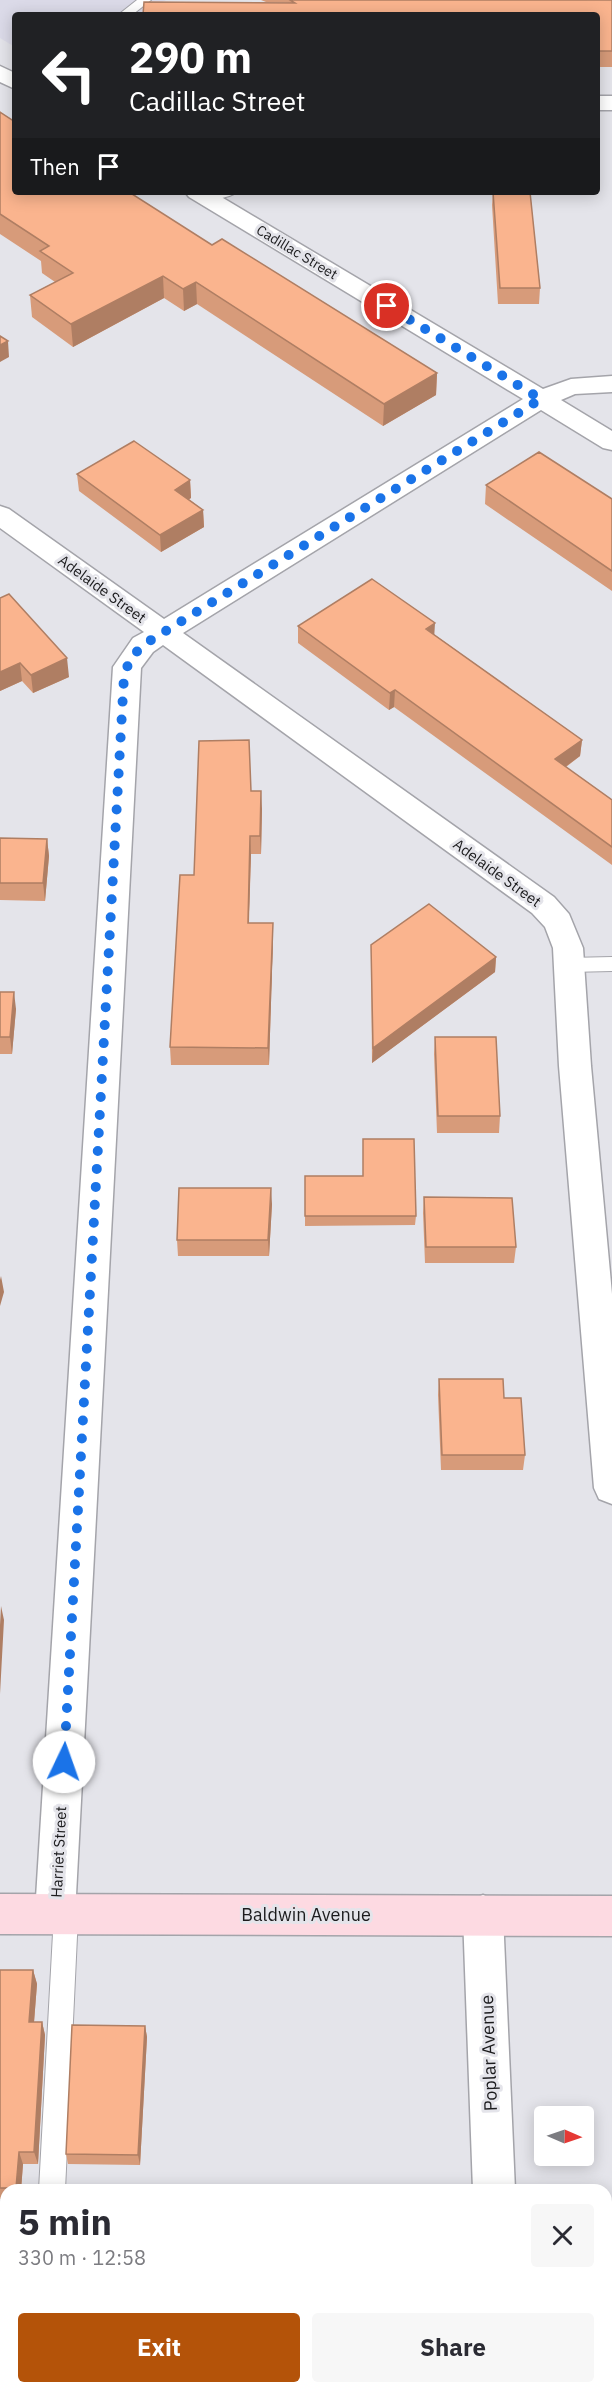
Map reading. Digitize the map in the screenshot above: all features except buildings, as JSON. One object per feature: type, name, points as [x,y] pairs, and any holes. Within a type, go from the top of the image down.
[{"type":"main road","name":"Baldwin Avenue","points":[[0,1914],[612,1916]]},
{"type":"street","name":"Cadillac Street","points":[[202,195],[612,442]]},
{"type":"street","name":"Harriet Street","points":[[61,1914],[124,676],[135,653],[163,633],[541,399],[571,387],[612,384]]},
{"type":"street","name":"Adelaide Street","points":[[0,515],[543,905],[562,929],[568,948],[576,1078],[612,1488]]},
{"type":"street","points":[[0,547],[28,535]]},
{"type":"street","name":"Poplar Avenue","points":[[483,1915],[494,2184]]},
{"type":"lane","points":[[128,12],[145,0]]},
{"type":"lane","points":[[569,965],[612,964]]},
{"type":"lane","points":[[52,2184],[61,1914]]},
{"type":"shaded area","points":[[0,0],[166,0],[144,12],[12,12],[12,45],[0,38]]},
{"type":"route","points":[[64,1762],[124,676],[130,659],[143,645],[541,399],[387,306]]}]
